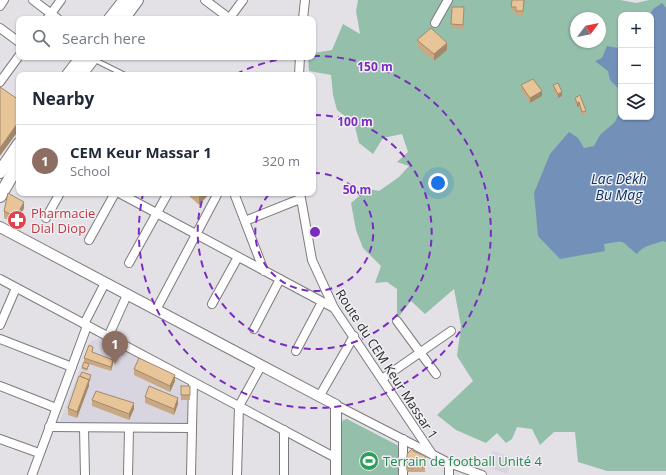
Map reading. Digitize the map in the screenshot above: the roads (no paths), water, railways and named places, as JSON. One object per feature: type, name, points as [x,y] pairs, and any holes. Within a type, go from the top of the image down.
[{"type":"main road","points":[[112,16],[125,0]]},
{"type":"main road","points":[[125,16],[137,0]]},
{"type":"main road","points":[[72,72],[87,60]]},
{"type":"main road","points":[[82,72],[88,60]]},
{"type":"main road","points":[[0,172],[16,148]]},
{"type":"main road","points":[[0,196],[16,168]]},
{"type":"street","points":[[0,6],[4,0]]},
{"type":"street","points":[[33,0],[49,16],[61,0]]},
{"type":"street","points":[[205,0],[225,16]]},
{"type":"street","points":[[231,16],[243,0]]},
{"type":"street","points":[[303,16],[305,0]]},
{"type":"street","points":[[435,23],[448,0]]},
{"type":"street","points":[[0,28],[16,40]]},
{"type":"street","points":[[0,82],[16,60]]},
{"type":"street","points":[[299,72],[300,60]]},
{"type":"street","points":[[46,218],[58,196]]},
{"type":"street","points":[[90,240],[113,196]]},
{"type":"street","points":[[125,196],[334,308]]},
{"type":"street","points":[[128,263],[166,196]]},
{"type":"street","points":[[156,310],[216,196]]},
{"type":"street","points":[[235,196],[264,271]]},
{"type":"street","points":[[246,221],[300,196]]},
{"type":"street","name":"Route du CEM Keur Massar 1","points":[[300,196],[312,260],[334,308],[432,454]]},
{"type":"street","points":[[0,227],[336,405],[449,463],[482,475]]},
{"type":"street","points":[[212,304],[238,257]]},
{"type":"street","points":[[0,279],[336,458]]},
{"type":"street","points":[[254,329],[280,279]]},
{"type":"street","points":[[32,475],[86,325],[105,283]]},
{"type":"street","points":[[0,326],[16,288]]},
{"type":"street","points":[[108,337],[127,295]]},
{"type":"street","points":[[296,351],[322,302]]},
{"type":"street","points":[[397,321],[436,374]]},
{"type":"street","points":[[382,379],[451,331]]},
{"type":"street","points":[[319,396],[354,336]]},
{"type":"street","points":[[0,339],[72,367]]},
{"type":"street","points":[[237,475],[239,406],[261,366]]},
{"type":"street","points":[[192,475],[193,382]]},
{"type":"street","points":[[0,386],[56,408]]},
{"type":"street","points":[[336,405],[336,475]]},
{"type":"street","points":[[49,427],[129,429],[192,428]]},
{"type":"street","points":[[84,428],[85,475]]},
{"type":"street","points":[[128,475],[129,429]]},
{"type":"street","points":[[284,430],[284,475]]},
{"type":"street","points":[[0,439],[39,453]]},
{"type":"street","points":[[403,439],[403,475]]},
{"type":"street","points":[[449,463],[449,475]]},
{"type":"lane","points":[[93,60],[119,72]]},
{"type":"water","name":"Lac Dékh Bu Mag","points":[[662,3],[666,8],[666,242],[663,241],[648,246],[639,251],[637,254],[623,242],[604,244],[605,251],[560,259],[538,236],[534,193],[550,154],[569,132],[578,138],[584,148],[594,146],[600,135],[615,122],[618,116],[618,120],[654,120],[654,12],[652,12],[653,9]]},
{"type":"water","points":[[607,46],[618,48],[618,88],[610,80],[608,71],[595,61],[602,58]]},
{"type":"place","name":"Pharmacie Dial Diop","points":[[17,220]]},
{"type":"place","name":"CEM Keur Massar 1","points":[[115,364]]},
{"type":"place","name":"Terrain de football Unité 4","points":[[369,461]]}]
